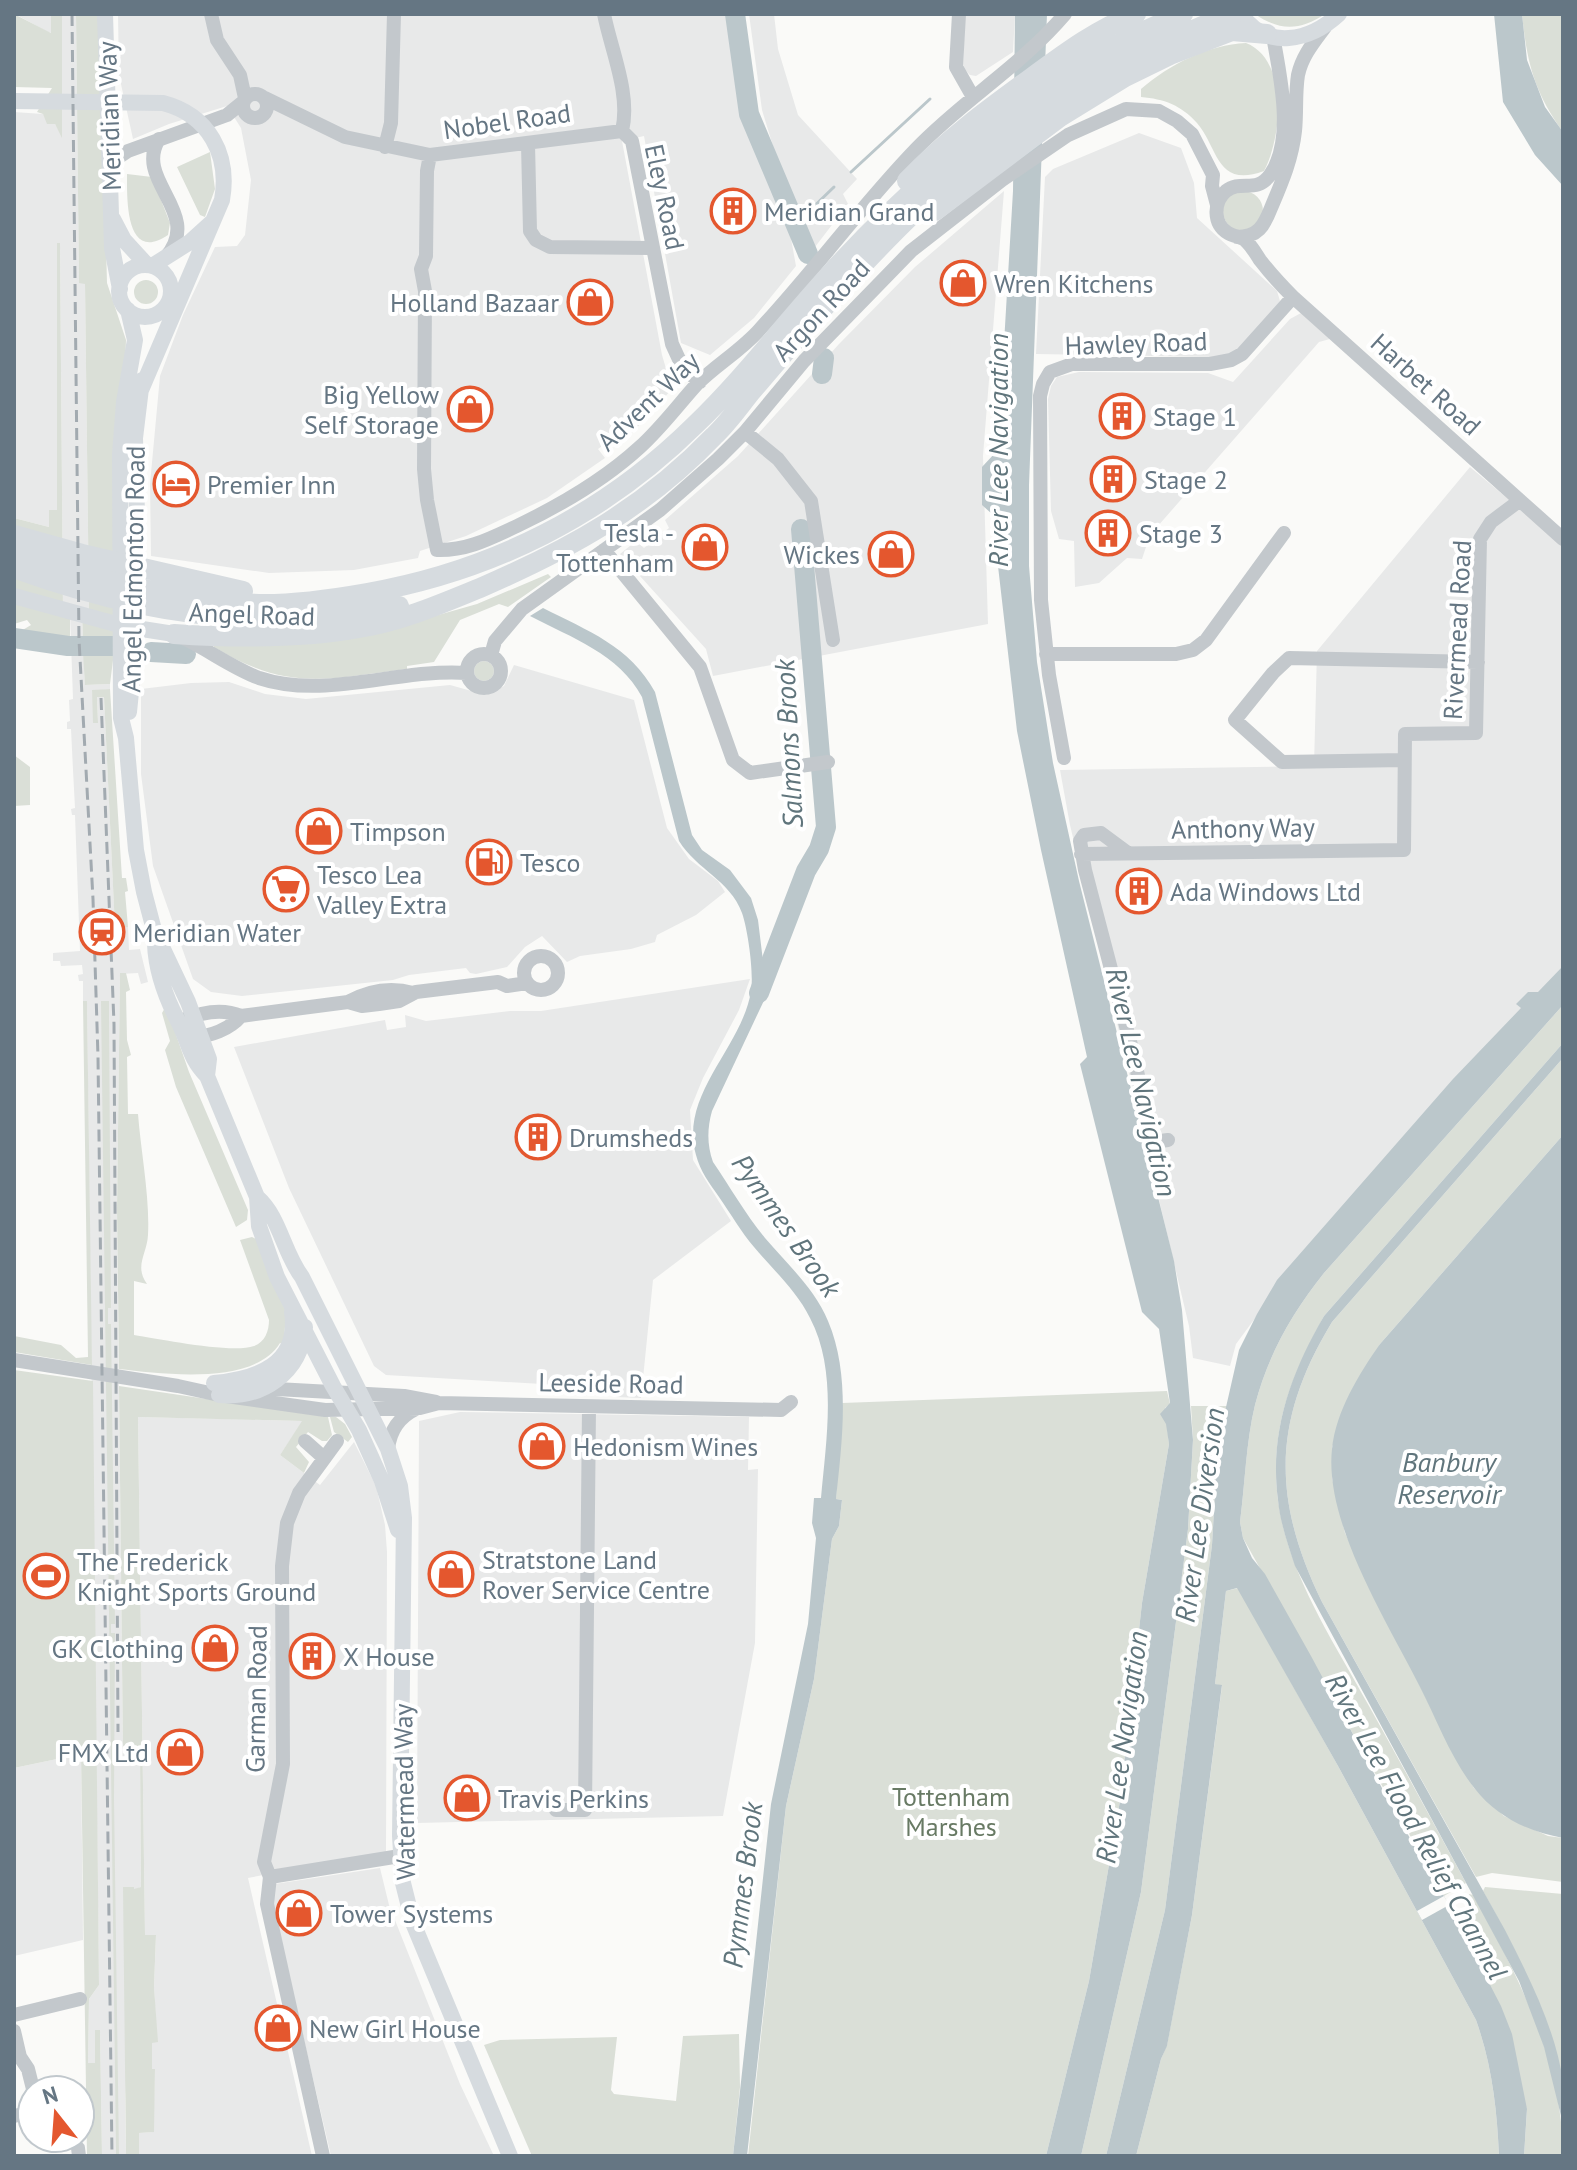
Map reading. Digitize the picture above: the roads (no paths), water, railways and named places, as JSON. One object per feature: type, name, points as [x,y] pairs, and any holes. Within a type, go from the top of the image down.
[{"type":"highway","points":[[851,265],[921,206],[1061,56],[1093,34],[1136,14]]},
{"type":"highway","points":[[974,149],[1012,109],[1107,50],[1183,14]]},
{"type":"highway","points":[[974,149],[1023,123],[1087,81],[1161,43],[1232,14]]},
{"type":"highway","points":[[184,637],[263,636],[360,628],[410,616],[536,564],[574,544],[636,504],[717,434],[772,369],[851,265],[902,186],[949,139],[974,149],[1064,126],[1125,77],[1211,38],[1232,31],[1270,35]]},
{"type":"highway","name":"Angel Road","points":[[14,568],[103,595],[193,597],[265,604],[323,602],[405,586],[467,569],[540,538],[576,518],[666,453],[851,265]]},
{"type":"highway","points":[[14,535],[82,554],[193,597]]},
{"type":"highway","name":"Angel Road","points":[[14,552],[103,579],[193,597],[254,619],[329,616],[420,602],[492,582]]},
{"type":"main road","name":"Meridian Way","points":[[105,14],[112,248],[120,289]]},
{"type":"main road","points":[[1241,14],[1245,20],[1270,35],[1291,38],[1310,35],[1339,14]]},
{"type":"main road","points":[[14,101],[163,103],[184,110],[208,130],[222,159],[224,188],[213,222],[141,390]]},
{"type":"main road","name":"Meridian Way","points":[[113,218],[124,240],[154,264]]},
{"type":"main road","points":[[154,264],[166,276],[168,301],[158,313],[143,317],[128,310],[120,297],[125,274],[139,266],[154,264],[190,242],[213,222]]},
{"type":"main road","name":"Angel Edmonton Road","points":[[126,738],[136,642],[138,552],[135,459],[146,351],[179,272],[206,240]]},
{"type":"main road","name":"Angel Edmonton Road","points":[[128,310],[135,340],[124,402],[120,454],[119,694],[136,850],[154,930],[185,1024],[194,1063],[207,1076],[257,1197],[259,1226],[287,1299]]},
{"type":"main road","points":[[14,596],[123,626],[184,637]]},
{"type":"main road","name":"Angel Edmonton Road","points":[[185,1024],[201,1037],[209,1059],[207,1076]]},
{"type":"main road","name":"Angel Edmonton Road","points":[[257,1197],[268,1207],[292,1264],[302,1277],[367,1407]]},
{"type":"main road","points":[[216,1389],[242,1395],[264,1389],[280,1378],[293,1363],[305,1333],[304,1309],[292,1264]]},
{"type":"main road","points":[[287,1299],[349,1409],[367,1407]]},
{"type":"main road","points":[[216,1389],[250,1378],[277,1362],[286,1349],[292,1329],[287,1299]]},
{"type":"main road","name":"Watermead Way","points":[[367,1407],[388,1449],[402,1496],[404,1518],[400,1856],[407,1901],[418,1936],[510,2156]]},
{"type":"main road","name":"Watermead Way","points":[[349,1409],[387,1493],[402,1552]]},
{"type":"street","points":[[211,14],[217,40],[240,75],[244,110],[256,117],[267,108],[265,98]]},
{"type":"street","points":[[385,147],[391,123],[394,14]]},
{"type":"street","name":"Eley Road","points":[[604,14],[624,100],[622,131],[632,141],[651,248],[677,360],[700,382]]},
{"type":"street","points":[[959,14],[956,67],[973,97]]},
{"type":"street","name":"Advent Way","points":[[430,155],[426,256],[421,269],[425,291],[424,469],[437,550],[466,548],[544,513],[575,495],[641,447],[700,382],[752,338],[867,201],[934,131],[1043,40],[1065,14]]},
{"type":"street","points":[[1260,261],[1259,234],[1290,162],[1298,75],[1302,61],[1325,27]]},
{"type":"street","points":[[1213,175],[1245,186],[1264,196],[1268,214],[1256,234],[1237,237],[1223,229],[1216,213],[1217,205],[1226,191],[1245,186],[1256,187],[1270,175],[1278,159],[1284,119],[1270,35]]},
{"type":"street","name":"Nobel Road","points":[[109,168],[128,151],[227,115],[244,100],[258,94],[345,137],[430,155],[622,131]]},
{"type":"street","name":"Argon Road","points":[[491,655],[495,641],[514,617],[660,510],[702,474],[745,432],[804,361],[911,251],[1002,180],[1064,126],[1126,109],[1159,111],[1192,134],[1213,175],[1212,186],[1217,205]]},
{"type":"street","name":"Nobel Road","points":[[227,115],[308,121]]},
{"type":"street","points":[[154,264],[175,244],[179,227],[156,174],[153,149],[159,139]]},
{"type":"street","points":[[528,144],[530,231],[536,240],[550,247],[651,248]]},
{"type":"street","name":"Harbet Road","points":[[1237,237],[1246,240],[1260,261],[1293,297],[1563,539]]},
{"type":"street","name":"Hawley Road","points":[[1046,654],[1041,600],[1039,466],[1040,396],[1050,372],[1072,364],[1210,364],[1231,360],[1242,354],[1293,297]]},
{"type":"street","points":[[745,432],[778,459],[811,501],[833,640]]},
{"type":"street","name":"Rivermead Road","points":[[1404,850],[1405,734],[1476,733],[1480,539],[1491,522],[1519,501]]},
{"type":"street","points":[[1064,758],[1046,654],[1176,654],[1193,650],[1206,640],[1284,533]]},
{"type":"street","points":[[604,550],[700,667],[737,766],[750,773],[824,763]]},
{"type":"street","points":[[184,637],[249,673],[290,685],[323,685],[440,671],[467,673]]},
{"type":"street","points":[[491,655],[501,671],[495,684],[480,688],[471,683],[467,673],[468,663],[476,656],[491,655]]},
{"type":"street","points":[[1404,760],[1282,762],[1235,720],[1289,658],[1478,662]]},
{"type":"street","points":[[1129,853],[1101,833],[1084,835],[1080,841],[1153,1142],[1168,1140]]},
{"type":"street","name":"Anthony Way","points":[[1081,854],[1404,850]]},
{"type":"street","points":[[185,1024],[229,1010],[241,1016],[348,1002],[364,994],[397,989],[413,993],[498,982],[506,976],[525,977]]},
{"type":"street","points":[[201,1037],[233,1026],[241,1016]]},
{"type":"street","points":[[14,1360],[178,1386],[216,1389],[325,1410],[349,1409]]},
{"type":"street","points":[[264,1389],[338,1403],[349,1409]]},
{"type":"street","name":"Leeside Road","points":[[264,1389],[338,1393],[367,1407],[420,1408]]},
{"type":"street","name":"Leeside Road","points":[[367,1407],[404,1396],[439,1403],[589,1407],[786,1406]]},
{"type":"street","name":"Leeside Road","points":[[388,1449],[396,1425],[409,1413],[439,1403]]},
{"type":"street","points":[[556,1810],[585,1810],[589,1407]]},
{"type":"street","points":[[305,1441],[324,1458]]},
{"type":"street","name":"Garman Road","points":[[323,2156],[267,1904],[270,1877],[264,1862],[283,1764],[283,1545],[287,1523],[299,1493],[337,1441]]},
{"type":"street","points":[[270,1877],[400,1856]]},
{"type":"street","points":[[14,2015],[80,1999]]},
{"type":"street","points":[[14,2031],[20,2057],[29,2074]]},
{"type":"water","name":"River Lee Navigation","points":[[1015,14],[1047,14],[1029,485],[1029,566],[1037,662],[1053,763],[1079,881],[1174,1261],[1182,1310],[1193,1440],[1188,1529],[1141,1892],[1081,2156],[1046,2156],[1089,1981],[1120,1801],[1142,1603],[1169,1444],[1166,1424],[1160,1414],[1170,1403],[1159,1329],[1142,1312],[1080,1064],[1087,1057],[1017,731],[992,514],[982,505],[982,467],[995,453],[1000,411],[1013,191]]},
{"type":"water","points":[[1494,14],[1522,14],[1527,60],[1545,107],[1563,132],[1563,186],[1535,155],[1503,102]]},
{"type":"water","points":[[543,608],[606,641],[645,676],[655,692],[692,835],[702,850],[730,870],[751,898],[758,920],[767,994],[712,1111],[710,1149],[713,1162],[751,1220],[823,1309],[840,1364],[843,1409],[836,1499],[842,1500],[839,1526],[832,1539],[814,1679],[786,1806],[747,2156],[733,2156],[771,1804],[808,1624],[816,1538],[812,1523],[814,1498],[821,1498],[827,1430],[824,1360],[819,1339],[805,1308],[745,1235],[706,1177],[696,1155],[693,1133],[696,1112],[736,1032],[751,991],[750,952],[742,913],[730,892],[679,841],[642,697],[621,669],[608,658],[530,616]]},
{"type":"water","points":[[1563,966],[1563,1005],[1324,1273],[1292,1319],[1274,1352],[1255,1405],[1240,1522],[1252,1558],[1265,1574],[1311,1656],[1501,2006],[1512,2034],[1527,2109],[1524,2156],[1499,2156],[1493,2087],[1476,2020],[1237,1588],[1226,1591],[1215,1684],[1222,1685],[1192,1915],[1167,2046],[1136,2156],[1106,2156],[1165,1910],[1212,1545],[1216,1476],[1224,1416],[1239,1350],[1277,1280],[1453,1079],[1521,1008],[1516,1004],[1528,992],[1538,992]]},
{"type":"water","points":[[1563,1043],[1563,1058],[1332,1322],[1312,1358],[1298,1393],[1289,1427],[1286,1460],[1287,1494],[1294,1529],[1322,1602],[1505,1930],[1540,2003],[1563,2081],[1563,2124],[1544,2047],[1519,1981],[1295,1566],[1281,1517],[1276,1475],[1285,1404],[1302,1359],[1324,1316]]},
{"type":"water","name":"Banbury Reservoir","points":[[1563,1135],[1563,1838],[1526,1827],[1493,1808],[1459,1765],[1376,1602],[1348,1539],[1332,1478],[1332,1449],[1343,1407],[1380,1344]]},
{"type":"waterway","name":"Salmons Brook","points":[[735,14],[749,114],[808,254]]},
{"type":"waterway","points":[[851,172],[930,99]]},
{"type":"waterway","points":[[805,215],[834,187]]},
{"type":"waterway","name":"Salmons Brook","points":[[822,374],[824,358]]},
{"type":"waterway","name":"Salmons Brook","points":[[759,993],[826,827],[801,529]]},
{"type":"waterway","name":"Pymmes Brook","points":[[14,638],[68,646],[114,646]]},
{"type":"waterway","name":"Pymmes Brook","points":[[151,652],[186,654]]},
{"type":"railway","points":[[72,14],[79,640],[98,1057],[112,2156]]},
{"type":"railway","points":[[101,698],[114,1024],[118,1732]]},
{"type":"place","name":"Meridian Grand","points":[[733,211]]},
{"type":"place","name":"Wren Kitchens","points":[[963,283]]},
{"type":"place","name":"Holland Bazaar","points":[[590,302]]},
{"type":"place","name":"Big Yellow Self Storage","points":[[470,409]]},
{"type":"place","name":"Stage 1","points":[[1122,416]]},
{"type":"place","name":"Stage 2","points":[[1113,479]]},
{"type":"place","name":"Premier Inn","points":[[176,484]]},
{"type":"place","name":"Stage 3","points":[[1108,533]]},
{"type":"place","name":"Tesla - Tottenham","points":[[705,547]]},
{"type":"place","name":"Wickes","points":[[891,554]]},
{"type":"place","name":"Timpson","points":[[319,831]]},
{"type":"place","name":"Tesco","points":[[489,862]]},
{"type":"place","name":"Tesco Lea Valley Extra","points":[[286,889]]},
{"type":"place","name":"Ada Windows Ltd","points":[[1139,891]]},
{"type":"place","name":"Meridian Water","points":[[102,932]]},
{"type":"place","name":"Drumsheds","points":[[538,1137]]},
{"type":"place","name":"Hedonism Wines","points":[[542,1446]]},
{"type":"place","name":"Stratstone Land Rover Service Centre","points":[[451,1574]]},
{"type":"place","name":"The Frederick Knight Sports Ground","points":[[46,1576]]},
{"type":"place","name":"GK Clothing","points":[[215,1648]]},
{"type":"place","name":"X House","points":[[312,1656]]},
{"type":"place","name":"FMX Ltd","points":[[180,1752]]},
{"type":"place","name":"Travis Perkins","points":[[467,1798]]},
{"type":"place","name":"Tower Systems","points":[[299,1913]]},
{"type":"place","name":"New Girl House","points":[[278,2028]]},
{"type":"water label","name":"River Lee Diversion","points":[[1199,1515]]},
{"type":"water label","name":"River Lee Flood Relief Channel","points":[[1417,1826]]},
{"type":"park label","name":"Tottenham Marshes","points":[[951,1811]]}]
